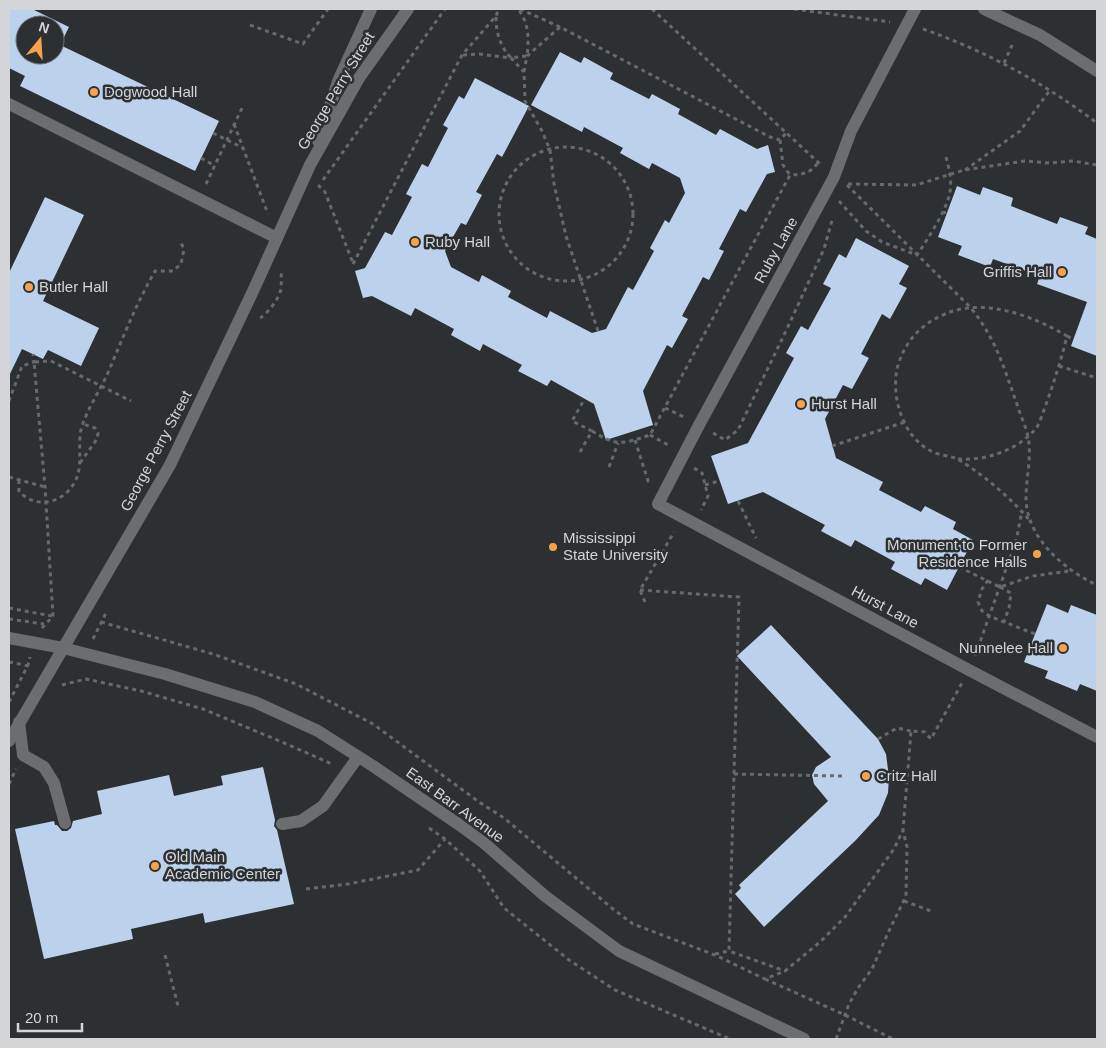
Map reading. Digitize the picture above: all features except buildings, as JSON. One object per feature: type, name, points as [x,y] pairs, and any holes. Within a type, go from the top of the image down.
[{"type":"street","name":"George Perry Street","points":[[310,165],[339,78],[371,9]]},
{"type":"street","name":"George Perry Street","points":[[9,741],[170,465],[310,165],[359,78],[408,9]]},
{"type":"street","name":"Ruby Lane","points":[[658,504],[699,425],[840,180],[851,131],[915,9]]},
{"type":"street","points":[[984,9],[1040,35],[1097,71]]},
{"type":"street","points":[[9,104],[277,238]]},
{"type":"street","name":"Hurst Lane","points":[[658,504],[1097,736]]},
{"type":"street","name":"East Barr Avenue","points":[[9,638],[64,648],[165,674],[255,702],[318,731],[484,843],[545,896],[619,951],[804,1039]]},
{"type":"street","points":[[19,722],[23,754],[44,766],[54,784],[65,823]]},
{"type":"street","points":[[282,824],[301,820],[323,806],[358,757]]},
{"type":"path","points":[[250,25],[303,44],[328,9]]},
{"type":"path","points":[[445,9],[319,186],[325,192],[353,264],[462,55],[496,16],[499,9]]},
{"type":"path","points":[[519,9],[560,28],[770,137],[780,140]]},
{"type":"path","points":[[519,9],[524,16],[528,31],[524,72],[526,101],[550,150],[554,184],[566,236],[598,331]]},
{"type":"path","points":[[652,9],[786,134],[840,180],[971,308],[996,347],[1028,437],[1026,500],[1037,534],[1050,553],[1070,571],[1097,585]]},
{"type":"path","points":[[794,9],[907,24],[949,38],[1004,63],[1071,103],[1097,123]]},
{"type":"path","points":[[496,16],[499,41],[504,51],[524,72]]},
{"type":"path","points":[[462,55],[479,54],[511,58],[527,56],[560,28]]},
{"type":"path","points":[[964,170],[1020,131],[1050,90]]},
{"type":"path","points":[[199,199],[243,106]]},
{"type":"path","points":[[234,124],[270,220]]},
{"type":"path","points":[[213,133],[243,148]]},
{"type":"path","points":[[780,140],[786,134]]},
{"type":"path","points":[[780,140],[784,165],[790,175]]},
{"type":"path","points":[[559,147],[578,148],[596,154],[612,166],[624,180],[632,198],[632,227],[628,241],[620,254],[598,273],[581,279],[570,281],[553,280],[537,274],[522,265],[511,252],[503,237],[500,224],[499,211],[501,199],[511,176],[529,158],[559,147]]},
{"type":"path","points":[[917,255],[932,233],[950,192],[950,174],[946,157]]},
{"type":"path","points":[[201,158],[215,166]]},
{"type":"path","points":[[840,180],[916,185],[964,170],[1025,162],[1049,163],[1072,161],[1097,164]]},
{"type":"path","points":[[790,175],[803,174],[812,170],[818,163]]},
{"type":"path","points":[[584,400],[572,421],[606,440],[618,443],[650,435],[790,175]]},
{"type":"path","points":[[837,206],[840,180]]},
{"type":"path","points":[[839,201],[866,231],[882,242],[917,255]]},
{"type":"path","points":[[665,408],[725,440],[738,430],[824,250],[835,211]]},
{"type":"path","points":[[942,212],[947,212]]},
{"type":"path","points":[[19,480],[19,491],[25,498],[31,501],[46,502],[55,501],[65,495],[76,479],[80,463],[79,446],[87,413],[155,271],[173,271],[181,264],[184,249],[180,241]]},
{"type":"path","points":[[1032,523],[1022,511],[984,478],[958,460],[930,451],[914,437],[898,406],[895,386],[897,368],[903,351],[916,332],[934,319],[949,312],[971,308],[991,307],[1026,318],[1073,338]]},
{"type":"path","points":[[958,460],[972,460],[999,454],[1022,442],[1038,426],[1059,366],[1067,336]]},
{"type":"path","points":[[33,354],[45,487],[53,616]]},
{"type":"path","points":[[9,402],[22,366],[34,362],[51,361],[131,401]]},
{"type":"path","points":[[1059,366],[1097,378]]},
{"type":"path","points":[[832,446],[905,422]]},
{"type":"path","points":[[80,463],[97,439],[98,433],[94,428],[83,424]]},
{"type":"path","points":[[580,452],[592,432]]},
{"type":"path","points":[[634,440],[648,481]]},
{"type":"path","points":[[609,467],[618,443]]},
{"type":"path","points":[[688,464],[702,473],[708,496],[699,515]]},
{"type":"path","points":[[9,477],[45,487]]},
{"type":"path","points":[[705,485],[720,481]]},
{"type":"path","points":[[738,501],[758,541]]},
{"type":"path","points":[[974,661],[1016,541],[1022,511]]},
{"type":"path","points":[[640,590],[678,524]]},
{"type":"path","points":[[959,567],[1011,593],[1010,608],[1004,622]]},
{"type":"path","points":[[1000,586],[1033,576],[1070,571]]},
{"type":"path","points":[[988,580],[982,589],[978,602],[982,611],[989,616],[1035,634]]},
{"type":"path","points":[[640,590],[645,602]]},
{"type":"path","points":[[640,590],[739,597],[729,951]]},
{"type":"path","points":[[9,608],[53,616]]},
{"type":"path","points":[[9,702],[28,665],[34,643],[44,624],[53,616]]},
{"type":"path","points":[[9,619],[44,624]]},
{"type":"path","points":[[9,662],[28,665]]},
{"type":"path","points":[[878,738],[898,728],[925,732],[931,739],[965,678]]},
{"type":"path","points":[[62,685],[86,679],[141,691],[203,708],[347,772]]},
{"type":"path","points":[[836,1039],[849,1004],[872,969],[886,935],[906,896],[907,847],[903,830],[912,730]]},
{"type":"path","points":[[734,774],[842,776]]},
{"type":"path","points":[[890,777],[908,775]]},
{"type":"path","points":[[422,822],[445,839],[480,871],[504,908],[569,960],[616,990],[730,1039]]},
{"type":"path","points":[[765,979],[785,971],[820,942],[845,917],[894,849],[903,830]]},
{"type":"path","points":[[306,889],[348,884],[418,870],[445,839]]},
{"type":"path","points":[[904,901],[931,912]]},
{"type":"path","points":[[697,948],[845,1015],[893,1039]]},
{"type":"path","points":[[715,955],[729,951],[785,971]]},
{"type":"path","points":[[165,955],[178,1006]]},
{"type":"place","name":"Dogwood Hall","points":[[94,92]]},
{"type":"place","name":"Ruby Hall","points":[[415,242]]},
{"type":"place","name":"Griffis Hall","points":[[1062,272]]},
{"type":"place","name":"Butler Hall","points":[[29,287]]},
{"type":"place","name":"Hurst Hall","points":[[801,404]]},
{"type":"place","name":"Mississippi State University","points":[[553,547]]},
{"type":"place","name":"Monument to Former Residence Halls","points":[[1037,554]]},
{"type":"place","name":"Nunnelee Hall","points":[[1063,648]]},
{"type":"place","name":"Critz Hall","points":[[866,776]]},
{"type":"place","name":"Old Main Academic Center","points":[[155,866]]}]
